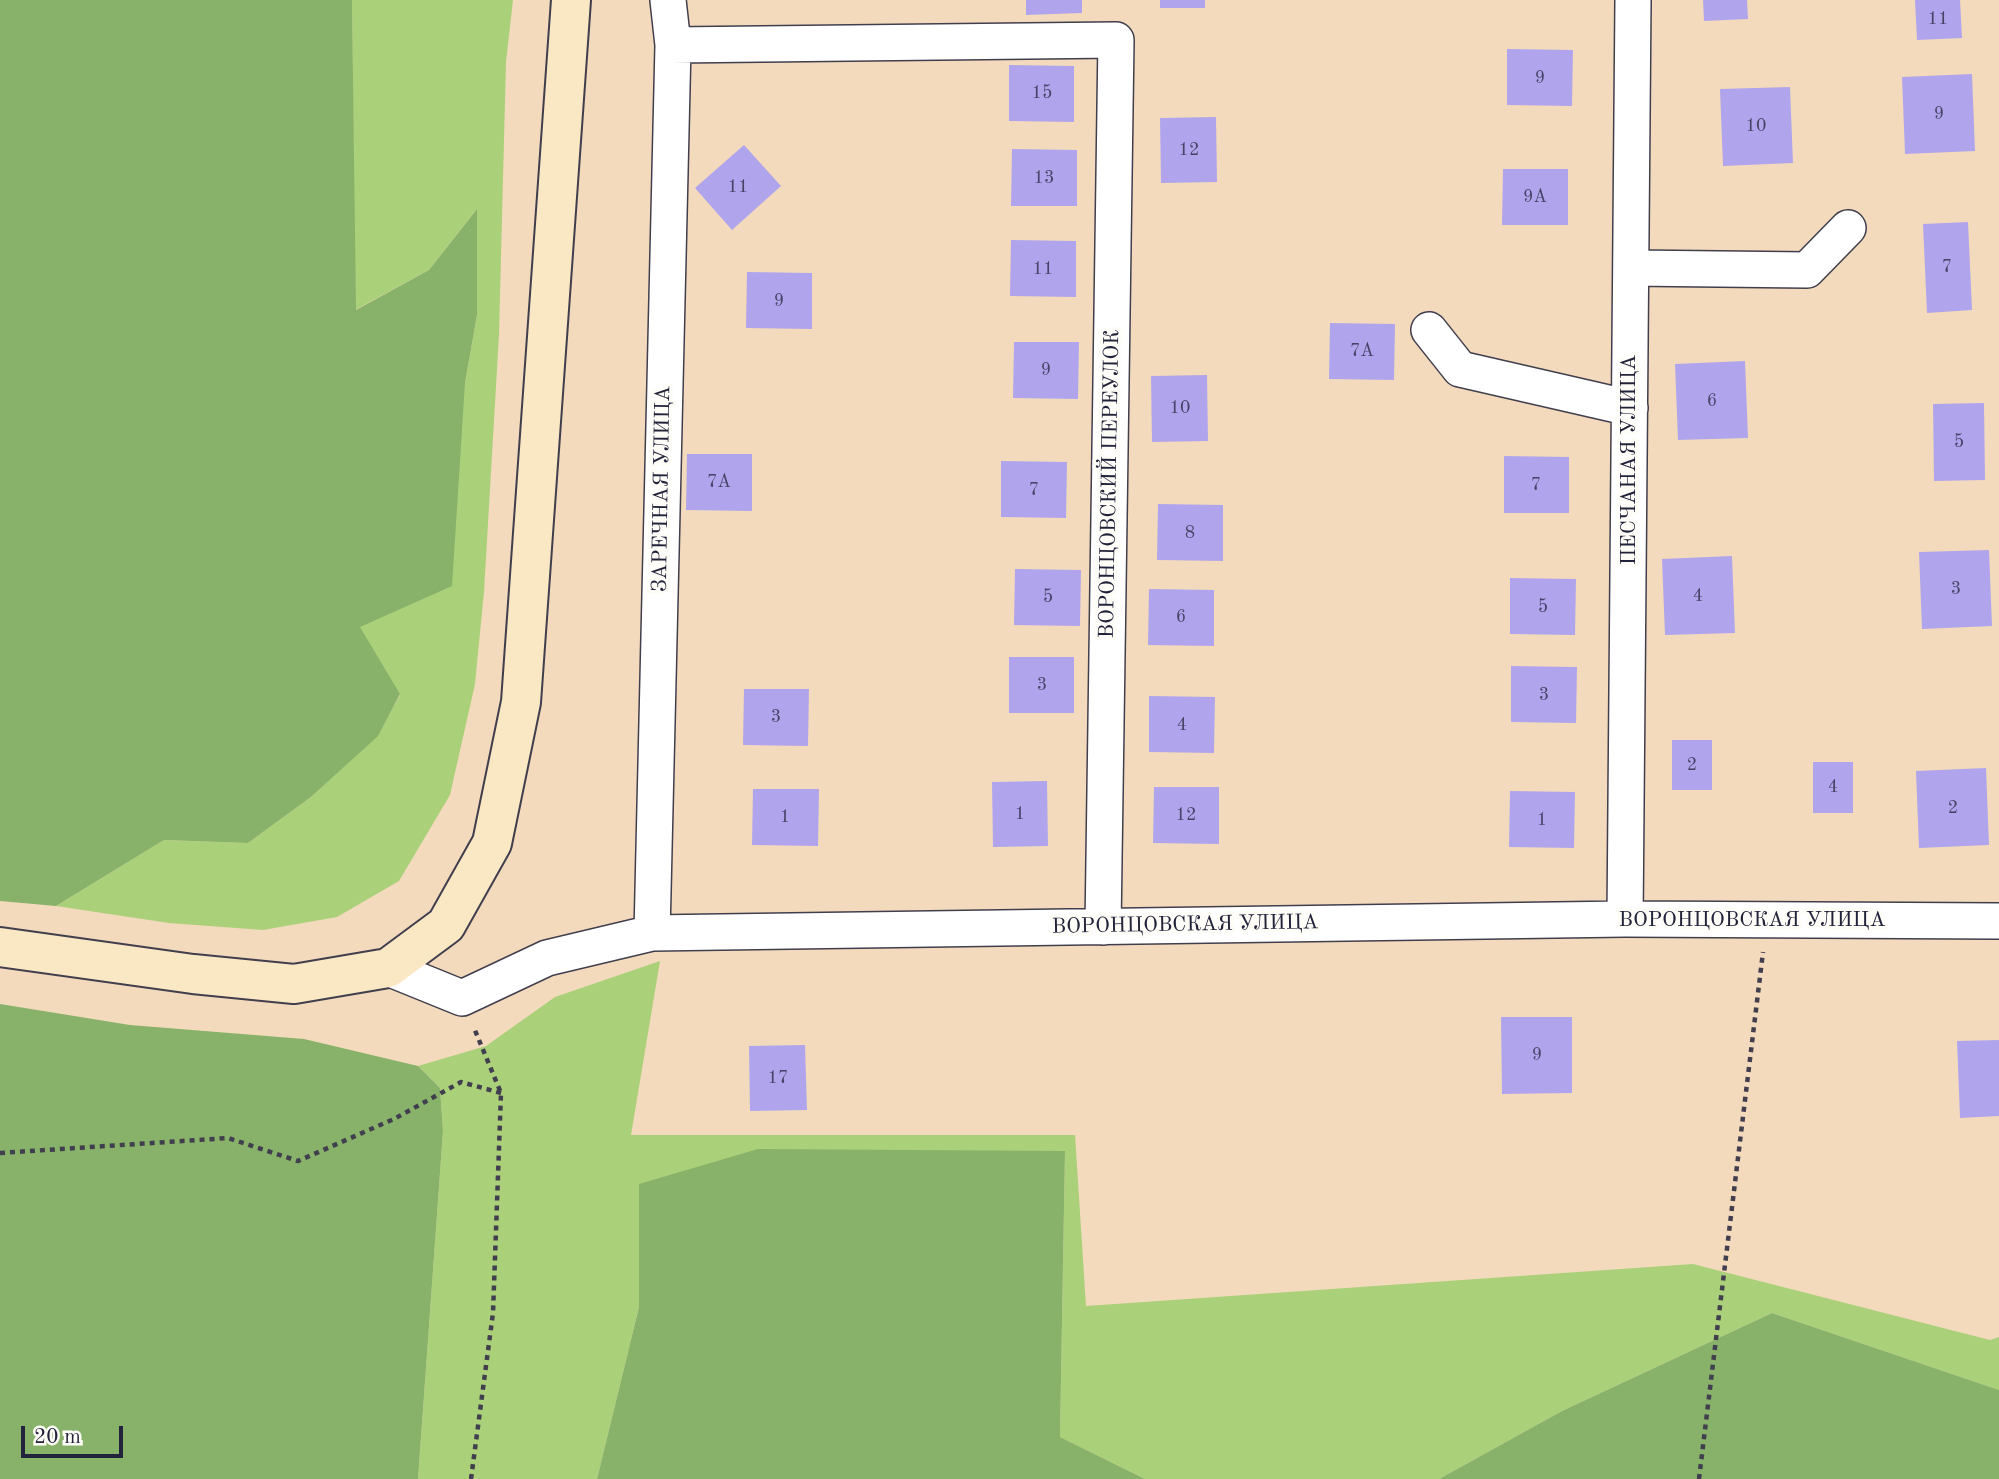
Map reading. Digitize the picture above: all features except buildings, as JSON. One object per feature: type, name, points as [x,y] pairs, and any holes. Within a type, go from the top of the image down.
[{"type":"main road","points":[[0,947],[193,974],[293,984],[388,968],[446,925],[492,843],[521,702],[571,0]]},
{"type":"street","name":"ЗАРЕЧНАЯ УЛИЦА","points":[[652,933],[673,45],[668,0]]},
{"type":"street","name":"ПЕСЧАНАЯ УЛИЦА","points":[[1625,919],[1633,0]]},
{"type":"street","name":"ВОРОНЦОВСКИЙ ПЕРЕУЛОК","points":[[673,45],[1116,40],[1103,927]]},
{"type":"street","points":[[1631,268],[1807,270],[1848,228]]},
{"type":"street","points":[[1429,330],[1460,369],[1629,408]]},
{"type":"street","name":"ВОРОНЦОВСКАЯ УЛИЦА","points":[[461,998],[547,958],[652,933],[1625,919],[1999,921]]},
{"type":"street","points":[[388,968],[461,998]]},
{"type":"path","points":[[1699,1479],[1767,920]]},
{"type":"path","points":[[461,998],[501,1093],[493,1314],[471,1479]]},
{"type":"path","points":[[0,1153],[228,1138],[298,1161],[394,1119],[461,1082],[501,1093]]},
{"type":"green space","points":[[0,0],[352,0],[356,310],[429,270],[477,209],[477,315],[465,383],[452,586],[360,627],[400,694],[378,736],[311,797],[248,843],[164,840],[56,906],[0,901]]},
{"type":"green space","points":[[352,0],[513,0],[506,62],[499,335],[484,592],[475,684],[450,795],[399,881],[337,917],[263,930],[169,923],[56,906],[164,840],[248,843],[311,797],[377,736],[400,695],[359,626],[465,383],[477,315],[476,210],[429,270],[355,310]]},
{"type":"green space","points":[[660,961],[631,1135],[1075,1135],[1086,1306],[1693,1264],[1990,1340],[1999,1337],[1999,1390],[1772,1313],[1562,1411],[1439,1479],[1145,1479],[1060,1437],[1065,1151],[639,1184],[639,1307],[597,1479],[418,1479],[443,1131],[440,1088],[418,1066],[486,1046],[555,997]]},
{"type":"green space","points":[[0,1004],[130,1025],[304,1039],[418,1066],[440,1088],[443,1131],[418,1479],[0,1479]]},
{"type":"green space","points":[[758,1149],[1065,1151],[1060,1437],[1145,1479],[597,1479],[639,1307],[639,1184]]},
{"type":"green space","points":[[1772,1313],[1999,1390],[1999,1479],[1439,1479],[1562,1411]]}]
